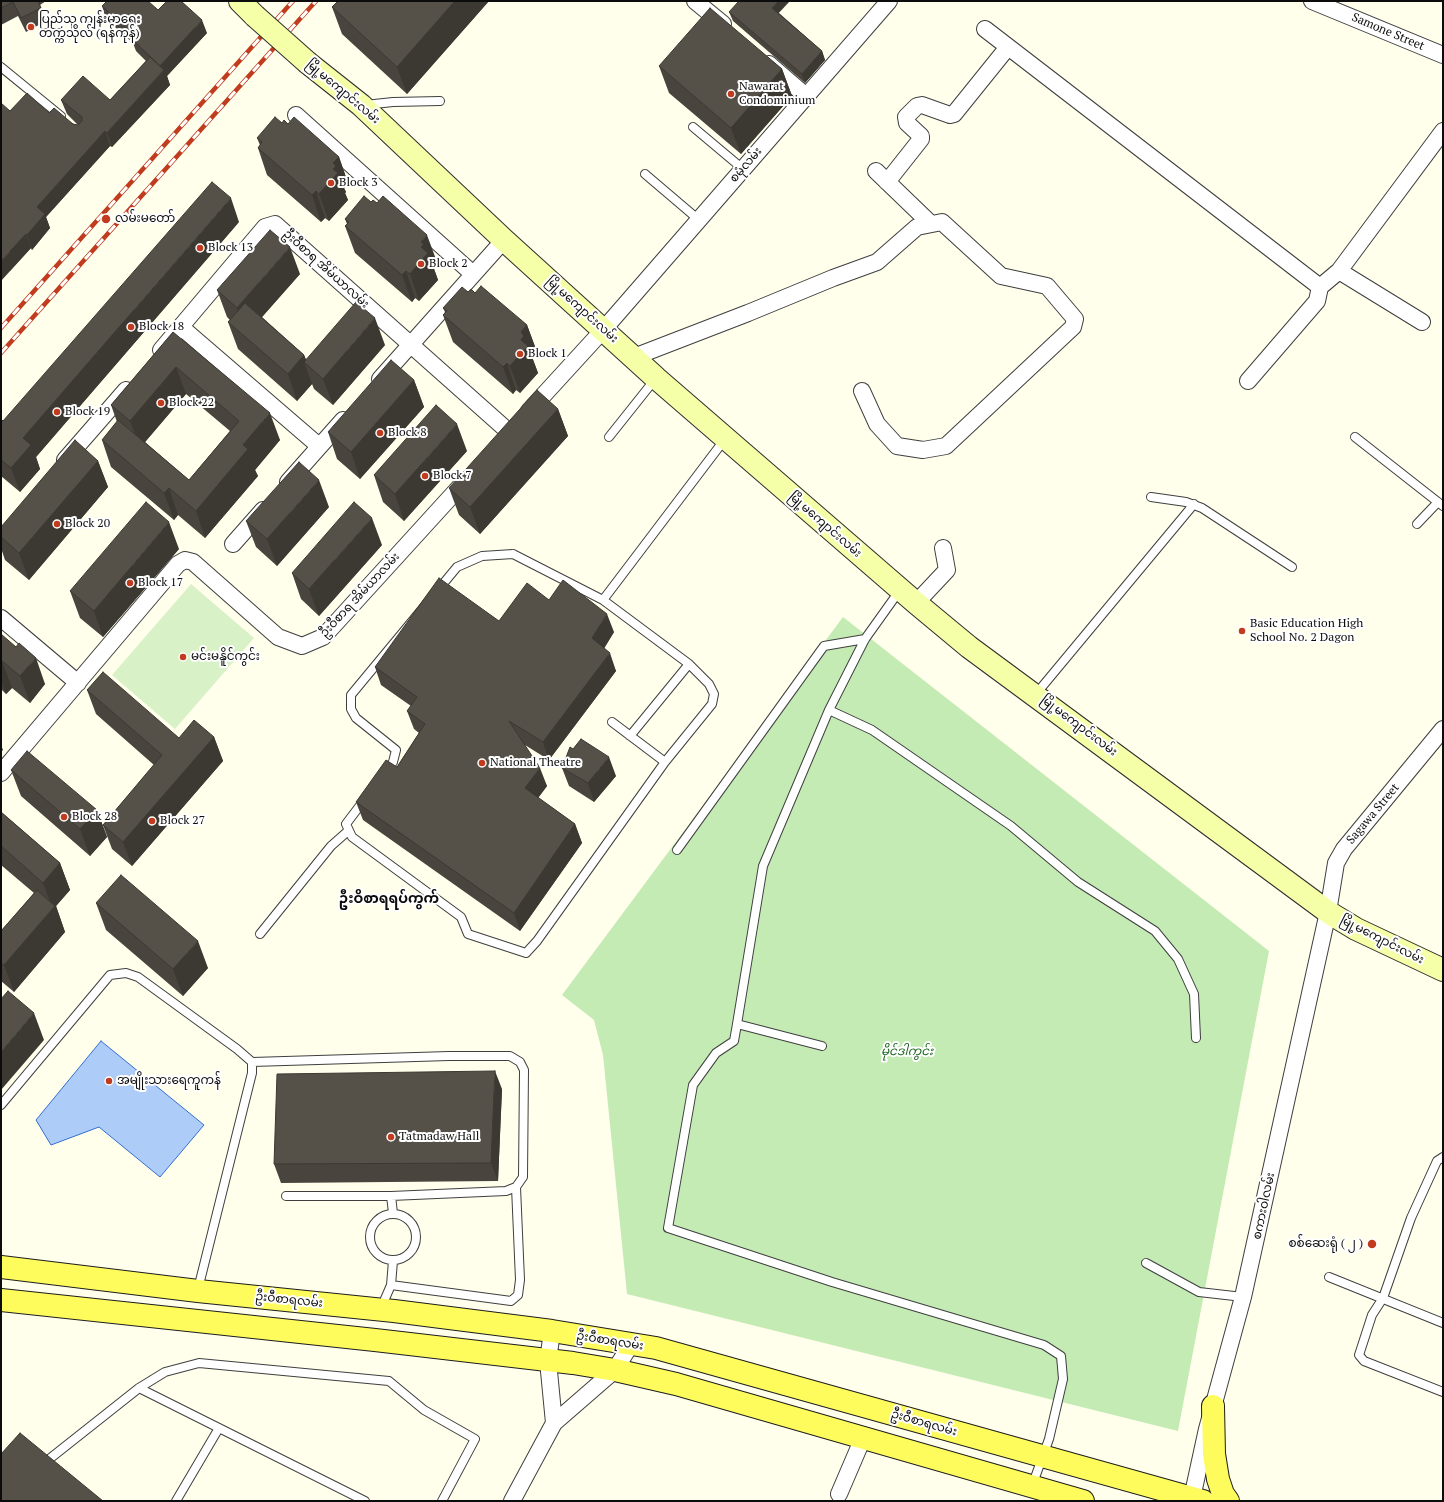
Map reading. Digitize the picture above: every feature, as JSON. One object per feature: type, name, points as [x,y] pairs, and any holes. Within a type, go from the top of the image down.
[{"type":"main road","name":"မြို့မကျောင်းလမ်း","points":[[247,8],[308,63],[361,105],[504,240],[604,329],[656,378],[908,596],[969,646],[1036,694],[1328,912],[1356,929],[1443,970]]},
{"type":"main road","name":"ဦးဝီစာရလမ်း","points":[[1,1267],[552,1331],[656,1348],[1197,1499]]},
{"type":"main road","points":[[182,1320],[193,1290]]},
{"type":"main road","points":[[2,1305],[182,1320],[375,1340],[615,1370],[676,1384],[1083,1501]]},
{"type":"main road","points":[[375,1340],[380,1310]]},
{"type":"main road","points":[[726,1398],[732,1369]]},
{"type":"main road","points":[[1213,1406],[1214,1454],[1218,1479],[1223,1494],[1228,1501]]},
{"type":"main road","points":[[863,1438],[870,1408]]},
{"type":"street","points":[[695,1],[736,36]]},
{"type":"street","name":"စမုံလမ်း","points":[[604,329],[889,1]]},
{"type":"street","name":"Samone Street","points":[[1312,1],[1343,7],[1443,55]]},
{"type":"street","points":[[985,29],[1320,287]]},
{"type":"street","points":[[932,224],[882,177],[921,142],[921,136],[907,122],[906,118],[917,106],[922,105],[950,115],[954,114],[1008,47]]},
{"type":"street","points":[[759,56],[806,96]]},
{"type":"street","points":[[296,115],[473,274]]},
{"type":"street","points":[[1248,381],[1317,301],[1320,287],[1340,271],[1443,131]]},
{"type":"street","points":[[634,357],[877,262],[917,227],[942,222],[1001,276],[1047,286],[1075,319],[1075,323],[946,446],[923,450],[896,446],[877,424],[862,392]]},
{"type":"street","name":"ဦးဝီစာရ အိမ်ယာလမ်း","points":[[150,362],[265,227],[275,224],[411,344],[504,438],[604,329]]},
{"type":"street","points":[[370,390],[504,240]]},
{"type":"street","points":[[1340,271],[1422,322]]},
{"type":"street","points":[[181,327],[319,446]]},
{"type":"street","points":[[52,474],[135,380]]},
{"type":"street","points":[[233,544],[355,407]]},
{"type":"street","name":"ဦးဝီစာရ အိမ်ယာလမ်း","points":[[1,773],[178,564],[185,560],[193,562],[278,637],[302,646],[323,637],[477,467]]},
{"type":"street","points":[[908,596],[947,570],[943,548]]},
{"type":"street","points":[[1,618],[78,682]]},
{"type":"street","name":"Sagawa Street","points":[[1328,912],[1336,863],[1344,849],[1443,730]]},
{"type":"street","name":"စကားဝါလမ်း","points":[[1197,1499],[1213,1406],[1243,1297],[1328,912]]},
{"type":"street","points":[[552,1331],[548,1361],[554,1423]]},
{"type":"street","points":[[512,1501],[554,1423],[615,1370],[631,1344]]},
{"type":"street","points":[[840,1494],[863,1438]]},
{"type":"lane","points":[[1,67],[65,120]]},
{"type":"lane","points":[[361,105],[393,102],[440,101]]},
{"type":"lane","points":[[693,127],[743,169]]},
{"type":"lane","points":[[645,174],[699,220]]},
{"type":"lane","points":[[609,437],[656,378]]},
{"type":"lane","points":[[1355,437],[1441,504],[1417,524]]},
{"type":"lane","points":[[603,600],[726,438]]},
{"type":"lane","points":[[1151,497],[1194,504],[1292,567]]},
{"type":"lane","points":[[1036,694],[1194,504]]},
{"type":"lane","points":[[513,554],[603,600],[689,664],[709,684],[714,694],[712,704],[665,762],[537,941],[526,953],[468,934],[461,917],[358,842],[348,831],[346,824],[393,762],[396,750],[356,718],[352,709],[351,694],[458,567],[482,556],[513,554]]},
{"type":"lane","points":[[908,596],[865,639],[830,710],[763,866],[734,1041],[716,1053],[693,1085],[668,1228],[832,1282],[1044,1345],[1061,1356],[1063,1379],[1044,1456],[1032,1486]]},
{"type":"lane","points":[[677,850],[824,646],[865,639]]},
{"type":"lane","points":[[630,736],[689,664]]},
{"type":"lane","points":[[830,710],[872,730],[1011,826],[1078,882],[1155,932],[1178,959],[1194,994],[1196,1038]]},
{"type":"lane","points":[[612,722],[665,762]]},
{"type":"lane","points":[[260,934],[331,846],[348,831]]},
{"type":"lane","points":[[1,1105],[110,975],[126,973],[138,976],[237,1049],[252,1062],[449,1056],[510,1056],[520,1062],[524,1070],[523,1177],[516,1187],[506,1191],[391,1196],[286,1196]]},
{"type":"lane","points":[[737,1024],[822,1046]]},
{"type":"lane","points":[[193,1290],[252,1073],[252,1062]]},
{"type":"lane","points":[[1443,1156],[1437,1161],[1411,1218],[1382,1298],[1372,1315],[1359,1355],[1364,1361],[1443,1392]]},
{"type":"lane","points":[[391,1285],[511,1301],[518,1295],[520,1280],[516,1187]]},
{"type":"lane","points":[[391,1196],[393,1213]]},
{"type":"lane","points":[[393,1213],[405,1216],[414,1225],[417,1237],[414,1249],[405,1257],[393,1261],[381,1258],[372,1249],[369,1237],[372,1225],[381,1216],[393,1213]]},
{"type":"lane","points":[[380,1310],[391,1285],[393,1261]]},
{"type":"lane","points":[[1146,1263],[1199,1292],[1243,1297]]},
{"type":"lane","points":[[1329,1277],[1443,1323]]},
{"type":"lane","points":[[34,1470],[139,1388],[165,1372],[199,1363],[389,1381],[424,1410],[475,1439],[442,1501]]},
{"type":"lane","points":[[139,1388],[366,1501]]},
{"type":"lane","points":[[176,1501],[219,1428]]},
{"type":"green space","name":"မင်းမနိူင်ကွင်း","points":[[191,584],[254,638],[175,729],[112,675]]},
{"type":"green space","name":"မိုင်ဒါကွင်း","points":[[843,617],[1269,951],[1178,1431],[627,1294],[603,1055],[594,1020],[562,995]]},
{"type":"water","name":"အမျိုးသားရေကူကန်","points":[[101,1041],[204,1125],[160,1177],[99,1127],[51,1145],[36,1120]]},
{"type":"building","points":[[1,1],[38,1],[41,8],[21,18],[13,2],[1,8]]},
{"type":"building","points":[[107,1],[148,1],[158,10],[167,1],[181,1],[202,20],[160,66],[132,39],[135,36],[102,6]]},
{"type":"building","points":[[338,1],[455,1],[397,67],[332,7]]},
{"type":"building","points":[[739,1],[778,1],[772,8],[822,51],[802,74],[729,12]]},
{"type":"building","name":"Nawarat Condominium","points":[[710,8],[782,69],[731,128],[659,66]]},
{"type":"building","points":[[150,57],[164,70],[107,133],[105,131],[37,207],[45,214],[27,235],[26,234],[1,261],[1,103],[10,111],[27,93],[49,113],[54,108],[73,124],[78,125],[82,121],[82,117],[61,100],[83,76],[110,100]]},
{"type":"building","points":[[275,117],[282,123],[284,120],[288,124],[294,117],[339,157],[333,163],[336,166],[333,169],[338,173],[319,194],[316,191],[312,195],[258,148],[262,142],[257,138]]},
{"type":"building","points":[[212,182],[231,198],[23,438],[31,445],[11,468],[1,460],[1,419],[3,421]]},
{"type":"building","points":[[364,196],[371,202],[373,200],[377,203],[383,196],[427,235],[421,242],[424,244],[421,247],[428,253],[410,274],[406,271],[402,275],[345,226],[349,222],[345,219]]},
{"type":"building","points":[[270,230],[290,247],[237,308],[217,290]]},
{"type":"building","points":[[481,286],[527,325],[521,332],[524,336],[521,340],[528,346],[510,366],[507,363],[503,367],[443,315],[447,311],[443,308],[462,287],[468,292],[471,289],[475,293]]},
{"type":"building","points":[[356,302],[375,318],[323,379],[304,362]]},
{"type":"building","points":[[245,303],[304,355],[288,374],[228,322]]},
{"type":"building","points":[[173,332],[270,413],[243,445],[248,449],[196,511],[169,488],[164,493],[102,440],[118,420],[189,480],[239,421],[176,367],[130,421],[111,405]]},
{"type":"building","points":[[391,360],[414,380],[351,452],[328,432]]},
{"type":"building","points":[[537,390],[558,409],[470,507],[449,488]]},
{"type":"building","points":[[436,405],[457,424],[395,494],[374,475]]},
{"type":"building","points":[[75,440],[98,461],[19,553],[1,537],[1,527]]},
{"type":"building","points":[[299,462],[319,480],[267,539],[246,521]]},
{"type":"building","points":[[146,502],[169,522],[94,611],[70,591]]},
{"type":"building","points":[[354,502],[372,518],[309,589],[292,573]]},
{"type":"building","name":"National Theatre","points":[[439,578],[499,621],[527,583],[549,600],[563,580],[607,614],[592,638],[610,653],[543,742],[509,721],[540,768],[525,788],[575,824],[514,913],[356,802],[386,760],[397,767],[425,724],[407,711],[417,697],[375,667]]},
{"type":"building","points":[[1,634],[16,647],[19,643],[36,658],[20,676],[2,661],[1,662]]},
{"type":"building","points":[[103,672],[179,738],[194,720],[214,737],[123,842],[103,825],[162,755],[87,690]]},
{"type":"building","points":[[581,739],[609,757],[588,783],[562,768],[570,747],[573,749]]},
{"type":"building","points":[[27,751],[97,810],[80,829],[11,770]]},
{"type":"building","points":[[1,812],[60,863],[43,883],[1,846]]},
{"type":"building","points":[[121,875],[198,941],[173,969],[96,903]]},
{"type":"building","points":[[37,890],[55,906],[4,965],[1,963],[1,931]]},
{"type":"building","points":[[8,991],[34,1013],[1,1052],[1,999]]},
{"type":"building","name":"Tatmadaw Hall","points":[[495,1071],[491,1163],[274,1164],[277,1074]]},
{"type":"building","points":[[20,1433],[103,1501],[1,1501],[1,1454]]},
{"type":"railway","points":[[1,328],[293,1]]},
{"type":"railway","points":[[1,353],[316,1]]},
{"type":"place","name":"ပြည်သူ့ ကျန်းမာရေး တက္ကသိုလ် (ရန်ကုန်)","points":[[31,27]]},
{"type":"place","name":"Nawarat Condominium","points":[[731,94]]},
{"type":"place","name":"Block 3","points":[[331,183]]},
{"type":"place","name":"လမ်းမတော်","points":[[106,219]]},
{"type":"place","name":"Block 13","points":[[200,248]]},
{"type":"place","name":"Block 2","points":[[421,264]]},
{"type":"place","name":"Block 18","points":[[131,327]]},
{"type":"place","name":"Block 1","points":[[520,354]]},
{"type":"place","name":"Block 22","points":[[161,403]]},
{"type":"place","name":"Block 19","points":[[57,412]]},
{"type":"place","name":"Block 8","points":[[380,433]]},
{"type":"place","name":"Block 7","points":[[425,476]]},
{"type":"place","name":"Block 20","points":[[57,524]]},
{"type":"place","name":"Block 17","points":[[130,583]]},
{"type":"place","name":"Basic Education High School No. 2 Dagon","points":[[1242,631]]},
{"type":"place","name":"မင်းမနိူင်ကွင်း","points":[[183,657]]},
{"type":"place","name":"National Theatre","points":[[482,763]]},
{"type":"place","name":"Block 28","points":[[64,817]]},
{"type":"place","name":"Block 27","points":[[152,821]]},
{"type":"place","name":"အမျိုးသားရေကူကန်","points":[[109,1081]]},
{"type":"place","name":"Tatmadaw Hall","points":[[391,1137]]},
{"type":"place","name":"စစ်ဆေးရုံ ( ၂ )","points":[[1372,1244]]},
{"type":"district","name":"ဦးဝိစာရရပ်ကွက်","points":[[389,899]]}]
